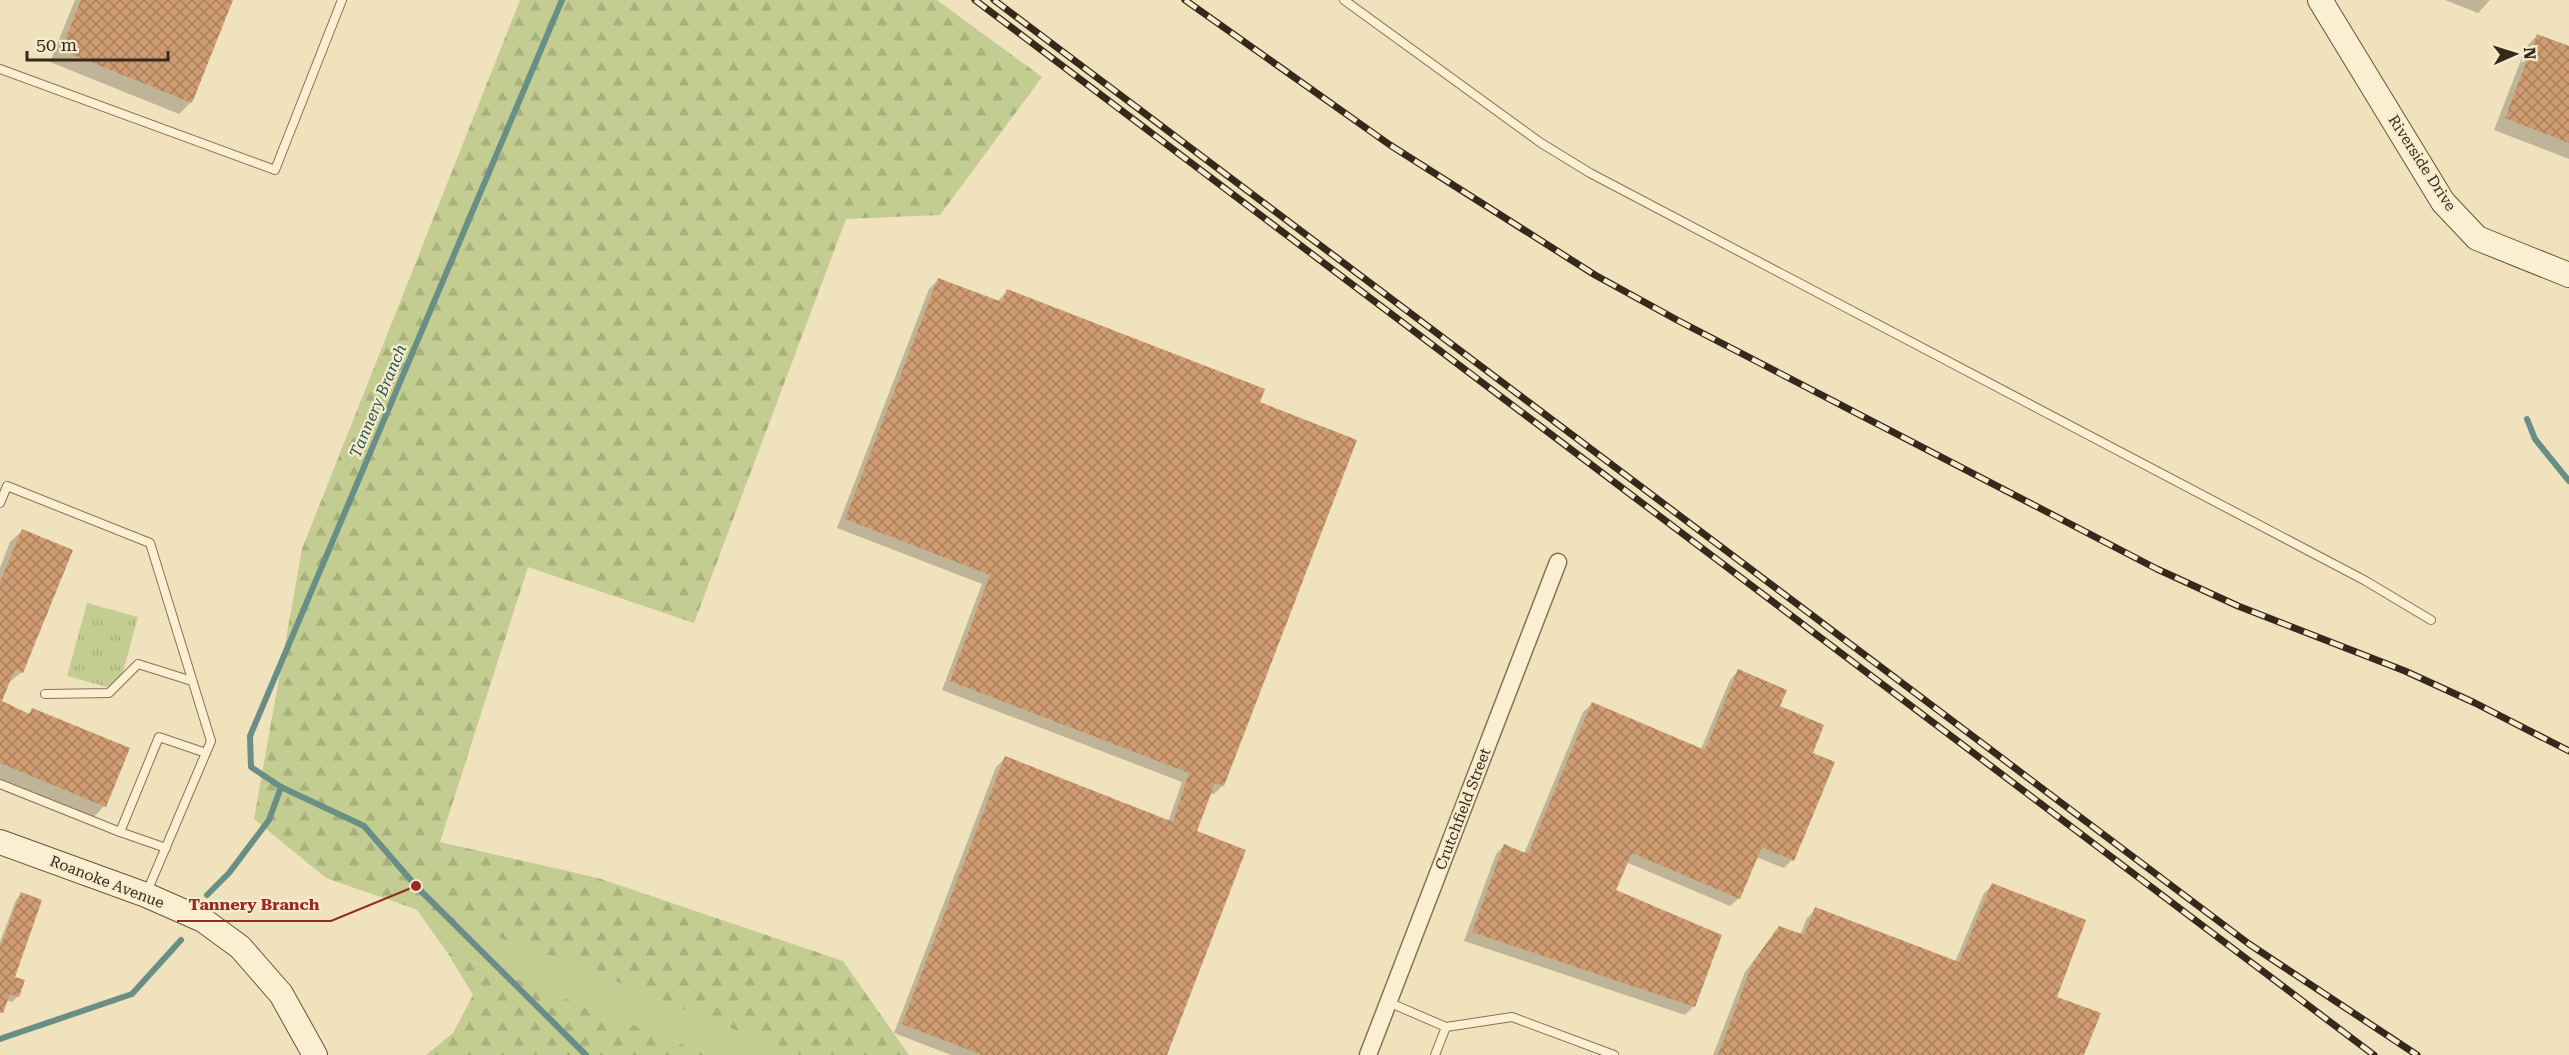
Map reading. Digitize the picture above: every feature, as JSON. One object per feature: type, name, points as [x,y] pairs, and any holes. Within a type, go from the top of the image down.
[{"type":"street","name":"Riverside Drive","points":[[2320,0],[2444,202],[2476,238],[2569,275]]},
{"type":"street","name":"Crutchfield Street","points":[[1368,1055],[1558,562]]},
{"type":"street","name":"Roanoke Avenue","points":[[0,842],[146,895],[203,920],[240,947],[281,994],[315,1055]]},
{"type":"lane","points":[[0,69],[275,170],[342,0]]},
{"type":"lane","points":[[1344,0],[1541,142],[1590,173],[2364,580],[2431,620]]},
{"type":"lane","points":[[0,503],[7,486],[150,543],[211,741],[146,895]]},
{"type":"lane","points":[[45,694],[109,693],[138,664],[192,681]]},
{"type":"lane","points":[[120,832],[159,737],[206,753]]},
{"type":"lane","points":[[0,784],[166,848]]},
{"type":"lane","points":[[1388,1002],[1446,1027],[1512,1017],[1614,1055]]},
{"type":"lane","points":[[1435,1055],[1446,1027]]},
{"type":"green space","points":[[520,0],[937,0],[1042,77],[940,215],[846,219],[694,623],[528,567],[440,842],[598,878],[843,961],[909,1055],[796,1055],[566,961],[326,878],[254,819],[302,549]]},
{"type":"green space","points":[[87,603],[138,617],[118,690],[67,676]]},
{"type":"green space","points":[[414,906],[566,961],[796,1055],[710,1055],[447,952]]},
{"type":"green space","points":[[447,952],[710,1055],[426,1055],[453,1033],[473,995]]},
{"type":"building","points":[[81,0],[233,0],[192,103],[61,50]]},
{"type":"building","points":[[2537,34],[2569,46],[2569,143],[2505,118]]},
{"type":"building","points":[[938,278],[1002,302],[1007,289],[1265,389],[1260,402],[1357,440],[1224,786],[1215,783],[1197,831],[1246,850],[1167,1055],[982,1055],[902,1024],[1005,756],[1173,822],[1189,773],[950,681],[990,575],[845,519]]},
{"type":"building","points":[[22,529],[73,550],[23,673],[15,669],[2,701],[29,714],[32,708],[130,748],[106,807],[0,763],[0,582]]},
{"type":"building","points":[[1738,669],[1787,690],[1780,706],[1824,725],[1813,753],[1835,762],[1794,861],[1762,847],[1740,899],[1632,853],[1616,890],[1722,935],[1695,1007],[1472,932],[1504,844],[1528,854],[1592,702],[1705,750]]},
{"type":"building","points":[[1992,883],[2086,920],[2057,997],[2101,1013],[2084,1055],[1718,1055],[1753,962],[1779,926],[1804,935],[1815,907],[1959,962]]},
{"type":"building","points":[[21,892],[42,900],[15,977],[25,980],[19,997],[10,994],[3,1013],[0,1013],[0,948]]},
{"type":"waterway","name":"Tannery Branch","points":[[562,0],[250,736],[251,767],[281,787],[364,826],[416,886],[586,1055]]},
{"type":"waterway","points":[[2527,419],[2535,439],[2569,481]]},
{"type":"waterway","points":[[207,895],[229,873],[269,820],[281,787]]},
{"type":"waterway","points":[[0,1039],[132,994],[181,940]]},
{"type":"railway","points":[[975,0],[2374,1055]]},
{"type":"railway","points":[[994,0],[2249,944],[2417,1055]]},
{"type":"railway","points":[[1185,0],[1390,145],[1595,275],[1677,320],[2157,569],[2238,606],[2405,671],[2475,703],[2569,751]]},
{"type":"place","name":"Tannery Branch","points":[[416,886]]}]
